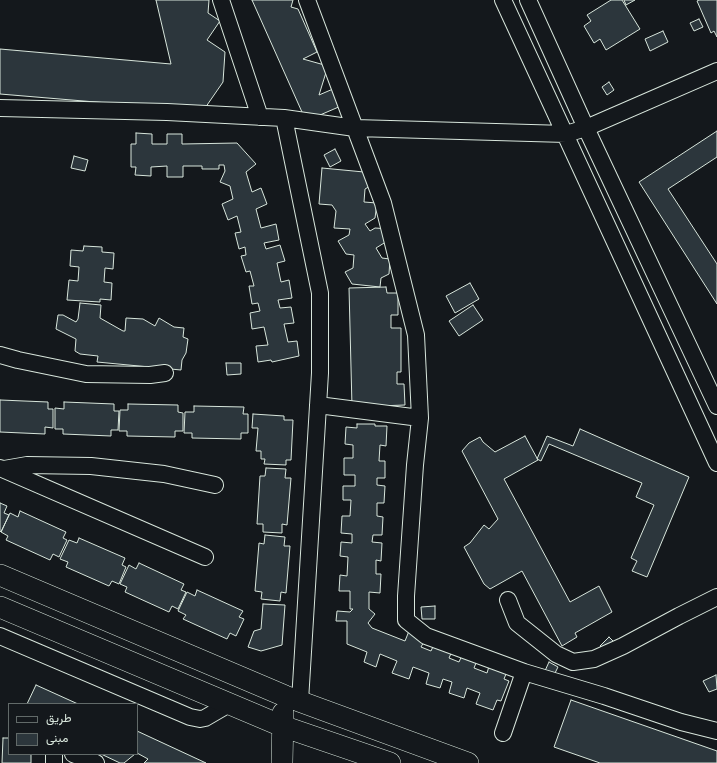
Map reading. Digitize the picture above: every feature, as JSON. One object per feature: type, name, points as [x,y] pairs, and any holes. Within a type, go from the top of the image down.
[{"type":"main road","points":[[0,575],[292,699],[468,763]]},
{"type":"main road","points":[[0,607],[282,726],[390,763]]},
{"type":"main road","points":[[282,763],[282,726],[292,699]]},
{"type":"street","points":[[221,0],[260,117]]},
{"type":"street","points":[[307,0],[383,203],[416,335],[420,418],[415,466],[406,596],[406,620],[426,636],[524,672],[604,696],[681,722],[717,730]]},
{"type":"street","points":[[503,0],[717,463]]},
{"type":"street","points":[[528,0],[586,128],[717,406]]},
{"type":"street","points":[[0,108],[167,112],[284,118],[355,128],[566,134],[586,128],[717,71]]},
{"type":"street","points":[[284,118],[320,293],[320,373],[318,405],[292,699]]},
{"type":"street","points":[[0,355],[86,374],[150,375],[165,373]]},
{"type":"street","points":[[318,405],[420,418]]},
{"type":"street","points":[[2,468],[27,466],[91,466],[164,474],[215,485]]},
{"type":"street","points":[[2,468],[205,556]]},
{"type":"street","points":[[508,600],[517,623],[556,654],[573,662],[594,659],[623,646],[717,597]]},
{"type":"street","points":[[0,636],[190,718],[205,718],[230,704]]},
{"type":"street","points":[[503,733],[524,672]]},
{"type":"street","points":[[76,755],[96,763]]},
{"type":"building","points":[[156,0],[209,0],[208,13],[220,21],[207,40],[225,52],[223,82],[203,111],[0,94],[0,49],[171,64]]},
{"type":"building","points":[[252,0],[293,0],[291,7],[298,9],[317,52],[303,59],[328,66],[319,95],[333,89],[341,106],[306,121]]},
{"type":"building","points":[[611,0],[622,0],[640,29],[606,50],[600,39],[594,43],[584,26],[591,21],[587,15]]},
{"type":"building","points":[[624,0],[635,0],[626,5]]},
{"type":"building","points":[[717,0],[717,37],[714,31],[711,33],[697,1]]},
{"type":"building","points":[[699,19],[703,27],[694,31],[690,23]]},
{"type":"building","points":[[663,31],[668,42],[650,51],[645,39]]},
{"type":"building","points":[[609,82],[614,90],[607,95],[602,87]]},
{"type":"building","points":[[717,131],[717,157],[668,189],[717,264],[717,304],[639,182]]},
{"type":"building","points":[[136,133],[152,134],[152,144],[167,144],[167,134],[182,134],[182,144],[237,143],[256,164],[246,172],[252,192],[261,188],[267,204],[256,209],[261,228],[276,224],[279,240],[264,243],[266,249],[280,245],[285,261],[277,263],[281,282],[289,280],[292,298],[278,300],[280,308],[291,307],[294,323],[284,324],[288,342],[297,341],[299,356],[272,362],[271,360],[258,362],[256,346],[268,345],[264,327],[252,329],[250,313],[260,311],[258,303],[252,304],[249,286],[254,286],[250,271],[246,272],[241,256],[246,255],[245,247],[239,249],[235,233],[241,232],[237,216],[228,220],[222,204],[233,199],[230,186],[220,182],[225,171],[224,165],[219,165],[219,169],[202,169],[202,166],[183,166],[183,177],[167,177],[167,166],[151,167],[151,176],[135,175],[136,167],[131,167],[131,144],[136,144]]},
{"type":"building","points":[[335,149],[341,161],[330,167],[324,155]]},
{"type":"building","points":[[74,156],[88,160],[85,171],[71,168]]},
{"type":"building","points":[[322,168],[364,172],[372,185],[365,189],[364,202],[377,203],[375,218],[365,224],[370,231],[375,228],[390,229],[389,240],[376,248],[382,258],[390,259],[389,274],[381,278],[380,287],[352,284],[345,272],[353,268],[354,255],[346,254],[338,241],[349,235],[350,229],[334,228],[336,211],[332,205],[319,204]]},
{"type":"building","points":[[84,246],[102,247],[102,252],[114,253],[113,269],[105,268],[104,282],[112,283],[111,300],[100,299],[100,302],[67,300],[69,280],[78,281],[79,267],[70,266],[71,250],[83,251]]},
{"type":"building","points":[[470,283],[479,299],[455,313],[446,296]]},
{"type":"building","points":[[386,287],[387,293],[398,293],[398,315],[391,315],[391,328],[401,328],[401,372],[397,372],[397,384],[404,384],[405,405],[352,407],[349,288]]},
{"type":"building","points":[[80,303],[101,305],[100,318],[123,331],[125,331],[126,318],[143,319],[155,326],[159,318],[174,327],[184,328],[183,337],[188,339],[186,353],[182,360],[181,370],[97,362],[98,356],[80,354],[75,351],[76,339],[56,329],[58,315],[63,315],[76,322],[78,319]]},
{"type":"building","points":[[473,305],[483,320],[459,336],[449,321]]},
{"type":"building","points":[[226,363],[241,363],[241,374],[227,375]]},
{"type":"building","points":[[0,400],[48,402],[48,409],[53,409],[53,428],[45,427],[45,434],[0,432]]},
{"type":"building","points":[[64,402],[114,404],[114,411],[119,411],[118,430],[111,430],[111,436],[63,434],[63,429],[55,429],[55,408],[64,409]]},
{"type":"building","points":[[128,404],[178,405],[178,412],[183,413],[183,431],[175,431],[175,437],[127,436],[127,431],[119,431],[120,410],[128,410]]},
{"type":"building","points":[[194,406],[244,407],[243,414],[248,414],[248,433],[241,433],[241,439],[192,438],[192,433],[184,433],[185,412],[194,412]]},
{"type":"building","points":[[253,414],[284,416],[284,420],[293,420],[291,460],[286,460],[286,465],[264,464],[265,459],[261,459],[261,451],[256,451],[258,428],[252,428]]},
{"type":"building","points":[[357,424],[387,426],[386,446],[380,445],[379,461],[385,461],[385,478],[377,478],[377,485],[385,486],[384,503],[377,503],[377,516],[383,517],[382,535],[373,535],[372,542],[382,543],[381,561],[376,560],[376,574],[381,574],[380,593],[369,592],[369,609],[375,614],[368,623],[372,628],[405,641],[409,631],[426,638],[421,647],[431,651],[435,642],[453,649],[449,658],[459,662],[463,653],[478,658],[474,668],[487,673],[490,663],[508,669],[504,679],[509,681],[501,701],[497,700],[493,710],[476,704],[480,693],[467,688],[464,698],[449,693],[452,682],[443,679],[440,688],[426,684],[429,673],[413,667],[409,679],[392,673],[397,661],[380,654],[376,667],[364,662],[367,652],[347,644],[347,621],[336,621],[337,611],[350,612],[353,609],[350,609],[350,591],[339,591],[340,575],[347,576],[348,557],[340,556],[341,542],[352,543],[352,534],[341,533],[342,516],[350,516],[351,500],[343,500],[343,486],[355,486],[355,475],[344,475],[344,458],[353,458],[353,445],[345,444],[346,427],[357,428]]},
{"type":"building","points":[[580,429],[689,477],[647,577],[632,571],[637,561],[631,558],[654,505],[636,497],[642,483],[549,444],[541,461],[537,459],[547,436],[573,446]]},
{"type":"building","points":[[525,436],[538,460],[504,479],[570,602],[599,586],[612,612],[575,633],[577,637],[562,646],[522,571],[490,589],[484,584],[464,547],[470,543],[484,525],[489,529],[498,519],[462,451],[469,443],[480,437],[483,442],[495,452]]},
{"type":"building","points":[[266,468],[286,469],[285,478],[291,478],[287,525],[282,524],[282,533],[263,532],[263,524],[257,524],[260,476],[265,476]]},
{"type":"building","points":[[0,503],[7,506],[4,513],[9,515],[1,532],[0,531]]},
{"type":"building","points":[[20,511],[66,532],[63,538],[67,540],[59,557],[53,554],[50,560],[6,540],[8,536],[1,532],[10,513],[18,517]]},
{"type":"building","points":[[265,535],[285,537],[284,546],[290,546],[286,593],[281,592],[280,601],[261,599],[262,592],[255,591],[259,543],[264,544]]},
{"type":"building","points":[[79,538],[125,558],[122,565],[126,567],[119,584],[112,581],[109,586],[66,567],[68,562],[60,559],[69,540],[77,543]]},
{"type":"building","points":[[139,563],[184,584],[181,590],[186,592],[178,609],[172,606],[169,612],[125,592],[127,587],[120,584],[129,565],[136,569]]},
{"type":"building","points":[[197,590],[243,611],[239,617],[244,619],[236,636],[230,633],[227,639],[183,619],[186,615],[178,611],[187,592],[195,596]]},
{"type":"building","points":[[263,604],[285,605],[282,645],[261,651],[248,647],[254,631],[261,629]]},
{"type":"building","points":[[435,606],[435,619],[422,619],[421,607]]},
{"type":"building","points":[[609,637],[618,646],[608,655],[600,646]]},
{"type":"building","points":[[549,662],[558,667],[553,677],[544,673]]},
{"type":"building","points":[[716,675],[717,689],[709,692],[703,681]]},
{"type":"building","points":[[36,685],[76,703],[27,703]]},
{"type":"building","points":[[571,700],[717,751],[717,763],[600,763],[554,747]]},
{"type":"building","points":[[138,731],[206,763],[144,763],[148,759],[138,754]]},
{"type":"building","points":[[3,738],[8,738],[8,755],[31,755],[31,763],[2,763]]},
{"type":"building","points":[[103,755],[134,755],[124,763],[120,763]]}]
